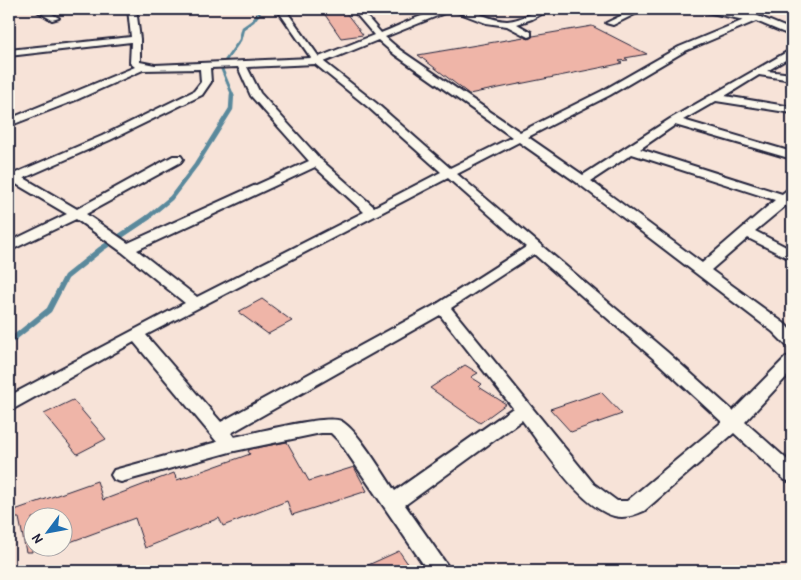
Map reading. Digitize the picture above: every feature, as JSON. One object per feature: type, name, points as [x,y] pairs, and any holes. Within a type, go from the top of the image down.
[{"type":"street","points":[[38,9],[54,18]]},
{"type":"street","points":[[132,9],[136,39],[135,63],[142,67]]},
{"type":"street","points":[[281,9],[316,61],[372,105],[450,172],[661,356],[792,475]]},
{"type":"street","points":[[357,9],[378,35],[397,52],[583,181],[779,328],[792,341]]},
{"type":"street","points":[[9,123],[142,67],[316,61],[378,35],[449,9]]},
{"type":"street","points":[[456,9],[491,20],[508,23],[528,34]]},
{"type":"street","points":[[508,23],[522,20],[547,9]]},
{"type":"street","points":[[610,23],[641,9]]},
{"type":"street","points":[[705,9],[754,19]]},
{"type":"street","points":[[734,9],[754,19],[792,33]]},
{"type":"street","points":[[9,404],[136,334],[606,93],[682,49],[754,19]]},
{"type":"street","points":[[9,53],[136,39]]},
{"type":"street","points":[[583,181],[674,121],[792,52]]},
{"type":"street","points":[[239,64],[255,94],[316,162],[373,213]]},
{"type":"street","points":[[11,177],[106,138],[198,93],[206,82],[209,65]]},
{"type":"street","points":[[757,72],[792,77]]},
{"type":"street","points":[[714,97],[792,110]]},
{"type":"street","points":[[674,121],[792,156]]},
{"type":"street","points":[[632,150],[788,195]]},
{"type":"street","points":[[9,247],[77,214],[177,159]]},
{"type":"street","points":[[124,246],[316,162]]},
{"type":"street","points":[[11,177],[77,214],[124,246],[196,304]]},
{"type":"street","points":[[701,271],[788,195]]},
{"type":"street","points":[[746,232],[792,256]]},
{"type":"street","points":[[121,475],[225,438],[442,307],[535,247]]},
{"type":"street","points":[[442,307],[587,489],[600,501],[612,508],[621,510],[629,510],[637,505],[733,423],[792,361]]},
{"type":"street","points":[[136,334],[225,438]]},
{"type":"street","points":[[392,504],[524,409]]},
{"type":"street","points":[[225,438],[321,426],[335,426],[346,436],[440,571]]},
{"type":"building","points":[[321,9],[343,9],[363,35],[341,38]]},
{"type":"building","points":[[592,26],[647,54],[625,58],[628,60],[619,61],[622,63],[614,65],[469,94],[418,55],[524,37],[529,39],[533,36]]},
{"type":"building","points":[[262,299],[292,321],[268,334],[238,312]]},
{"type":"building","points":[[465,365],[478,373],[471,377],[482,384],[479,387],[506,404],[480,423],[430,388]]},
{"type":"building","points":[[601,392],[622,414],[571,432],[550,409]]},
{"type":"building","points":[[73,400],[106,439],[77,454],[44,414]]},
{"type":"building","points":[[287,442],[309,481],[354,467],[367,491],[292,515],[287,501],[223,526],[219,518],[145,548],[135,518],[72,541],[72,508],[22,508],[22,533],[19,518],[9,518],[9,512],[97,481],[103,500],[174,473],[177,480],[250,454],[248,451]]},
{"type":"building","points":[[399,551],[413,571],[355,571]]},
{"type":"waterway","points":[[233,96],[221,67],[240,40],[243,28],[253,21],[262,9]]},
{"type":"waterway","points":[[147,218],[171,198],[196,165],[231,109],[232,94]]},
{"type":"waterway","points":[[9,342],[49,310],[66,277],[101,249],[149,217]]}]
